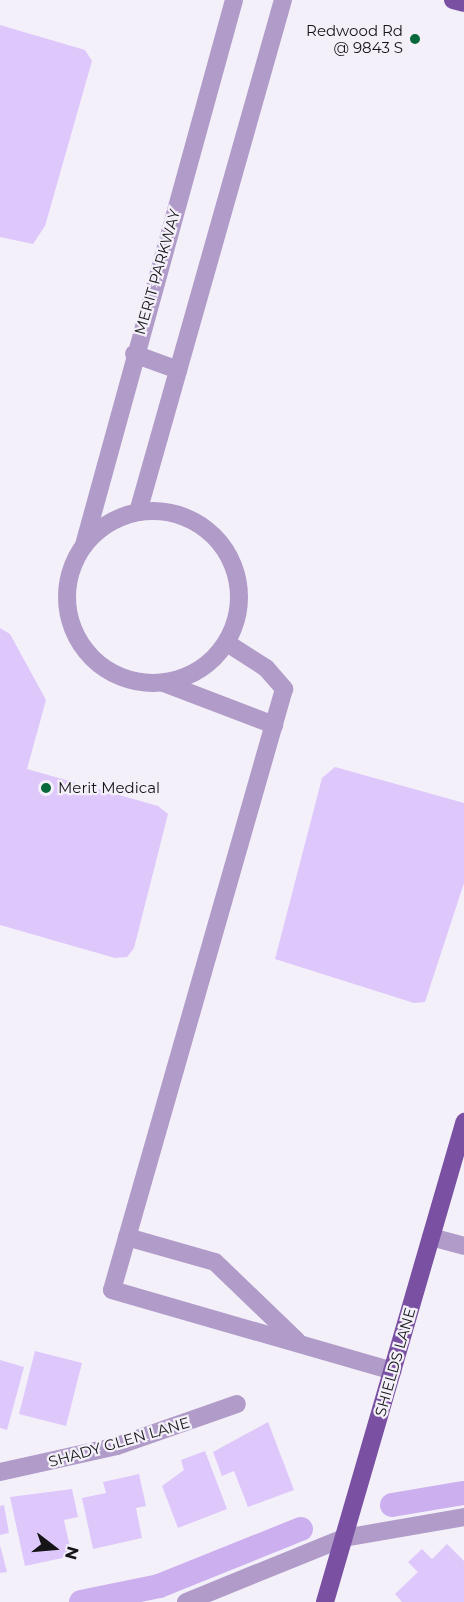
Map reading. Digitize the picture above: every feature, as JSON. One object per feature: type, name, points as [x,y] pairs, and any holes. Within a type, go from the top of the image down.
[{"type":"main road","points":[[453,0],[464,3]]},
{"type":"main road","name":"SHIELDS LANE","points":[[325,1602],[464,1122]]},
{"type":"street","name":"MERIT PARKWAY","points":[[84,545],[108,523],[138,512],[187,517],[225,548],[240,596],[226,643],[189,676],[164,683],[129,680],[107,670],[76,635],[67,589],[84,545],[134,354],[234,0]]},
{"type":"street","points":[[138,512],[283,0]]},
{"type":"street","points":[[134,354],[178,370]]},
{"type":"street","points":[[226,643],[266,668],[284,689],[112,1290],[393,1371]]},
{"type":"street","points":[[164,683],[274,725]]},
{"type":"street","points":[[127,1237],[215,1262],[300,1344]]},
{"type":"street","points":[[431,1237],[464,1246]]},
{"type":"street","name":"SHADY GLEN LANE","points":[[0,1472],[117,1446],[237,1404]]},
{"type":"street","points":[[186,1602],[344,1538],[464,1516]]},
{"type":"building","points":[[0,25],[85,50],[92,61],[45,226],[33,244],[0,237]]},
{"type":"building","name":"Merit Medical","points":[[0,628],[10,634],[46,700],[27,769],[158,806],[168,814],[134,948],[127,957],[115,958],[0,925]]},
{"type":"building","points":[[335,767],[464,803],[464,883],[425,1002],[414,1003],[275,959],[322,778]]},
{"type":"building","points":[[35,1351],[82,1363],[66,1426],[19,1414]]},
{"type":"building","points":[[0,1360],[24,1367],[7,1430],[0,1428]]},
{"type":"building","points":[[268,1422],[294,1490],[248,1507],[234,1471],[222,1476],[213,1452]]},
{"type":"building","points":[[205,1451],[227,1509],[178,1528],[162,1486],[184,1470],[181,1460]]},
{"type":"building","points":[[139,1474],[146,1506],[136,1508],[142,1538],[93,1549],[82,1498],[106,1493],[103,1482]]},
{"type":"building","points":[[72,1489],[78,1517],[64,1520],[72,1556],[25,1566],[10,1497]]},
{"type":"building","points":[[4,1505],[9,1533],[0,1535],[0,1506]]},
{"type":"building","points":[[447,1544],[464,1561],[464,1602],[402,1602],[395,1594],[418,1572],[408,1562],[422,1549],[432,1559]]},
{"type":"building","points":[[0,1545],[7,1572],[0,1573]]},
{"type":"waterway","points":[[392,1505],[464,1493]]},
{"type":"waterway","points":[[81,1602],[159,1586],[301,1529]]},
{"type":"place","name":"Redwood Rd @ 9843 S","points":[[415,39]]},
{"type":"place","name":"Merit Medical","points":[[46,788]]}]
